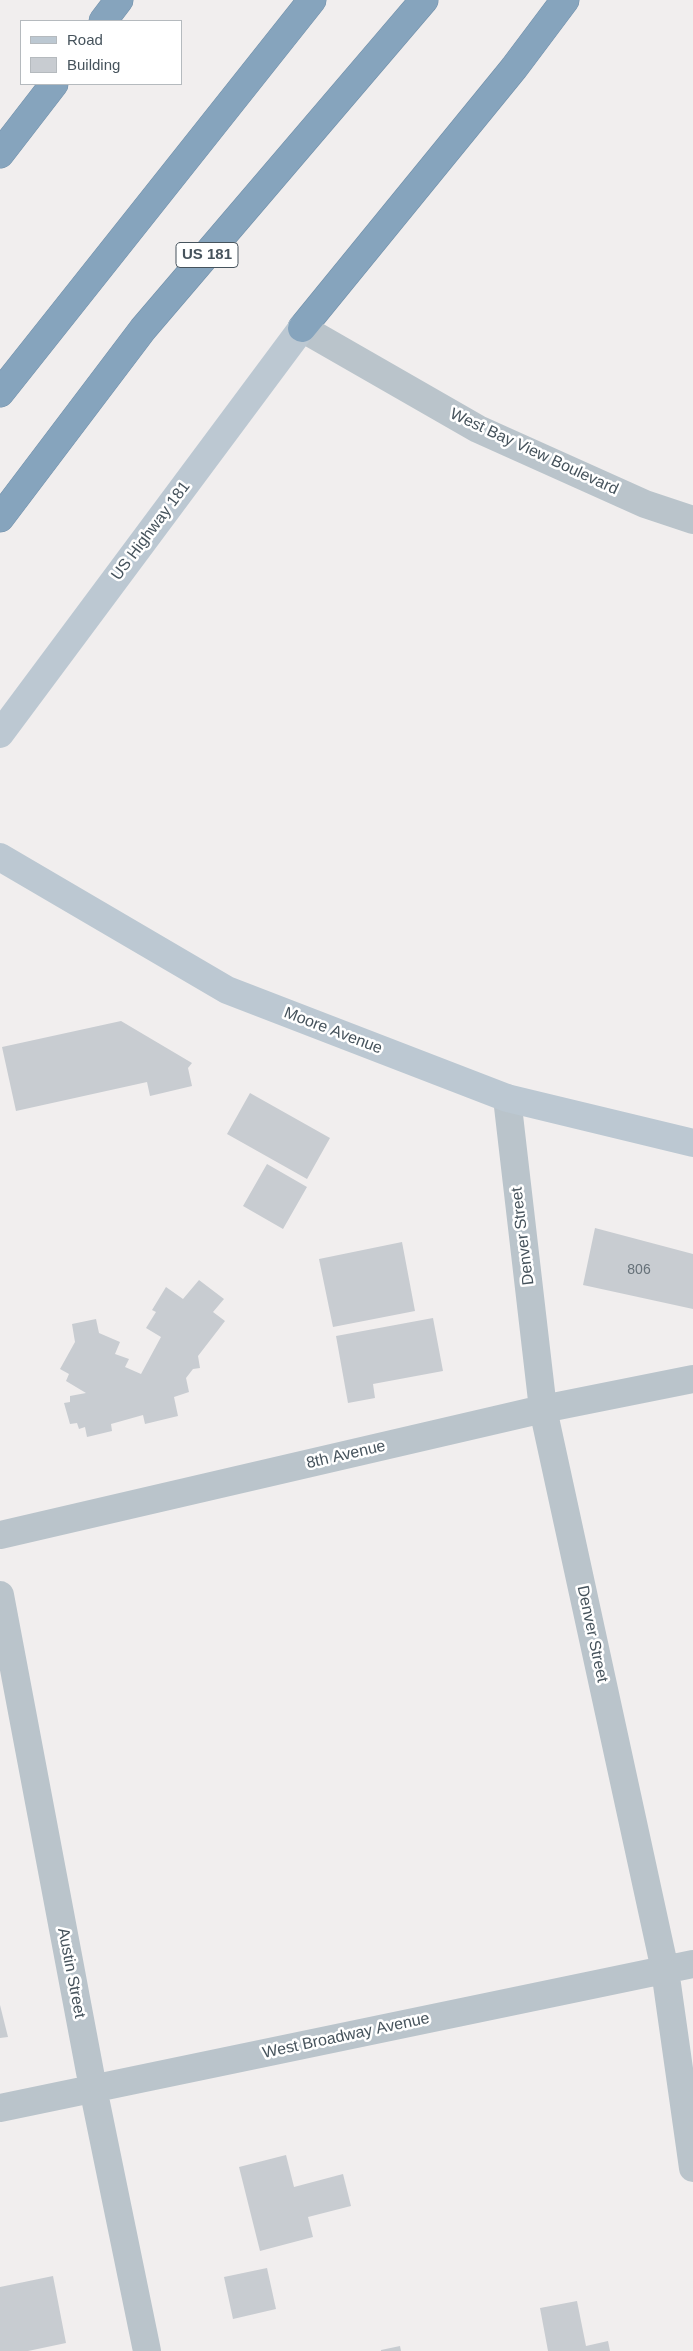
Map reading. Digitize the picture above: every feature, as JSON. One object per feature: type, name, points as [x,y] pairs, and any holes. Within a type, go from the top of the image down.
[{"type":"highway","points":[[104,20],[119,0]]},
{"type":"highway","points":[[0,393],[312,0]]},
{"type":"highway","name":"US 181","points":[[0,518],[143,329],[424,0]]},
{"type":"highway","points":[[302,328],[514,68],[565,0]]},
{"type":"highway","points":[[0,154],[53,85]]},
{"type":"main road","name":"US Highway 181","points":[[2,729],[302,328]]},
{"type":"main road","name":"Moore Avenue","points":[[0,857],[227,990],[506,1098],[693,1143]]},
{"type":"street","name":"West Bay View Boulevard","points":[[302,328],[478,429],[645,504],[693,520]]},
{"type":"street","name":"Denver Street","points":[[506,1098],[543,1409],[665,1970],[693,2168]]},
{"type":"street","name":"8th Avenue","points":[[0,1535],[543,1409],[693,1379]]},
{"type":"street","name":"Austin Street","points":[[0,1595],[93,2088],[147,2351]]},
{"type":"street","name":"West Broadway Avenue","points":[[0,2108],[693,1964]]},
{"type":"building","points":[[121,1021],[192,1063],[188,1068],[192,1086],[150,1096],[147,1082],[16,1111],[2,1047]]},
{"type":"building","points":[[250,1093],[330,1138],[307,1179],[227,1134]]},
{"type":"building","points":[[267,1164],[307,1187],[283,1229],[243,1206]]},
{"type":"building","points":[[595,1228],[693,1254],[693,1309],[583,1285]]},
{"type":"building","points":[[402,1242],[415,1311],[333,1327],[319,1259]]},
{"type":"building","points":[[199,1280],[224,1299],[213,1312],[225,1321],[198,1356],[200,1368],[193,1369],[186,1378],[189,1392],[174,1397],[178,1416],[145,1424],[143,1415],[111,1424],[112,1431],[87,1437],[85,1427],[79,1429],[77,1423],[70,1424],[64,1403],[70,1402],[70,1396],[86,1393],[66,1381],[69,1374],[60,1369],[75,1342],[72,1324],[96,1319],[99,1333],[120,1342],[115,1354],[129,1359],[125,1367],[141,1374],[161,1337],[146,1328],[156,1312],[152,1310],[166,1287],[183,1299]]},
{"type":"building","points":[[433,1318],[443,1371],[373,1384],[375,1398],[348,1403],[336,1336]]},
{"type":"building","points":[[0,2005],[8,2037],[0,2038]]},
{"type":"building","points":[[286,2155],[294,2187],[343,2174],[351,2206],[308,2217],[313,2237],[260,2251],[239,2167]]},
{"type":"building","points":[[267,2268],[276,2309],[233,2319],[224,2277]]},
{"type":"building","points":[[53,2276],[66,2343],[28,2351],[0,2351],[0,2287]]},
{"type":"building","points":[[577,2301],[586,2346],[608,2341],[610,2351],[548,2351],[540,2308]]},
{"type":"building","points":[[400,2346],[401,2351],[381,2351],[381,2350]]}]
